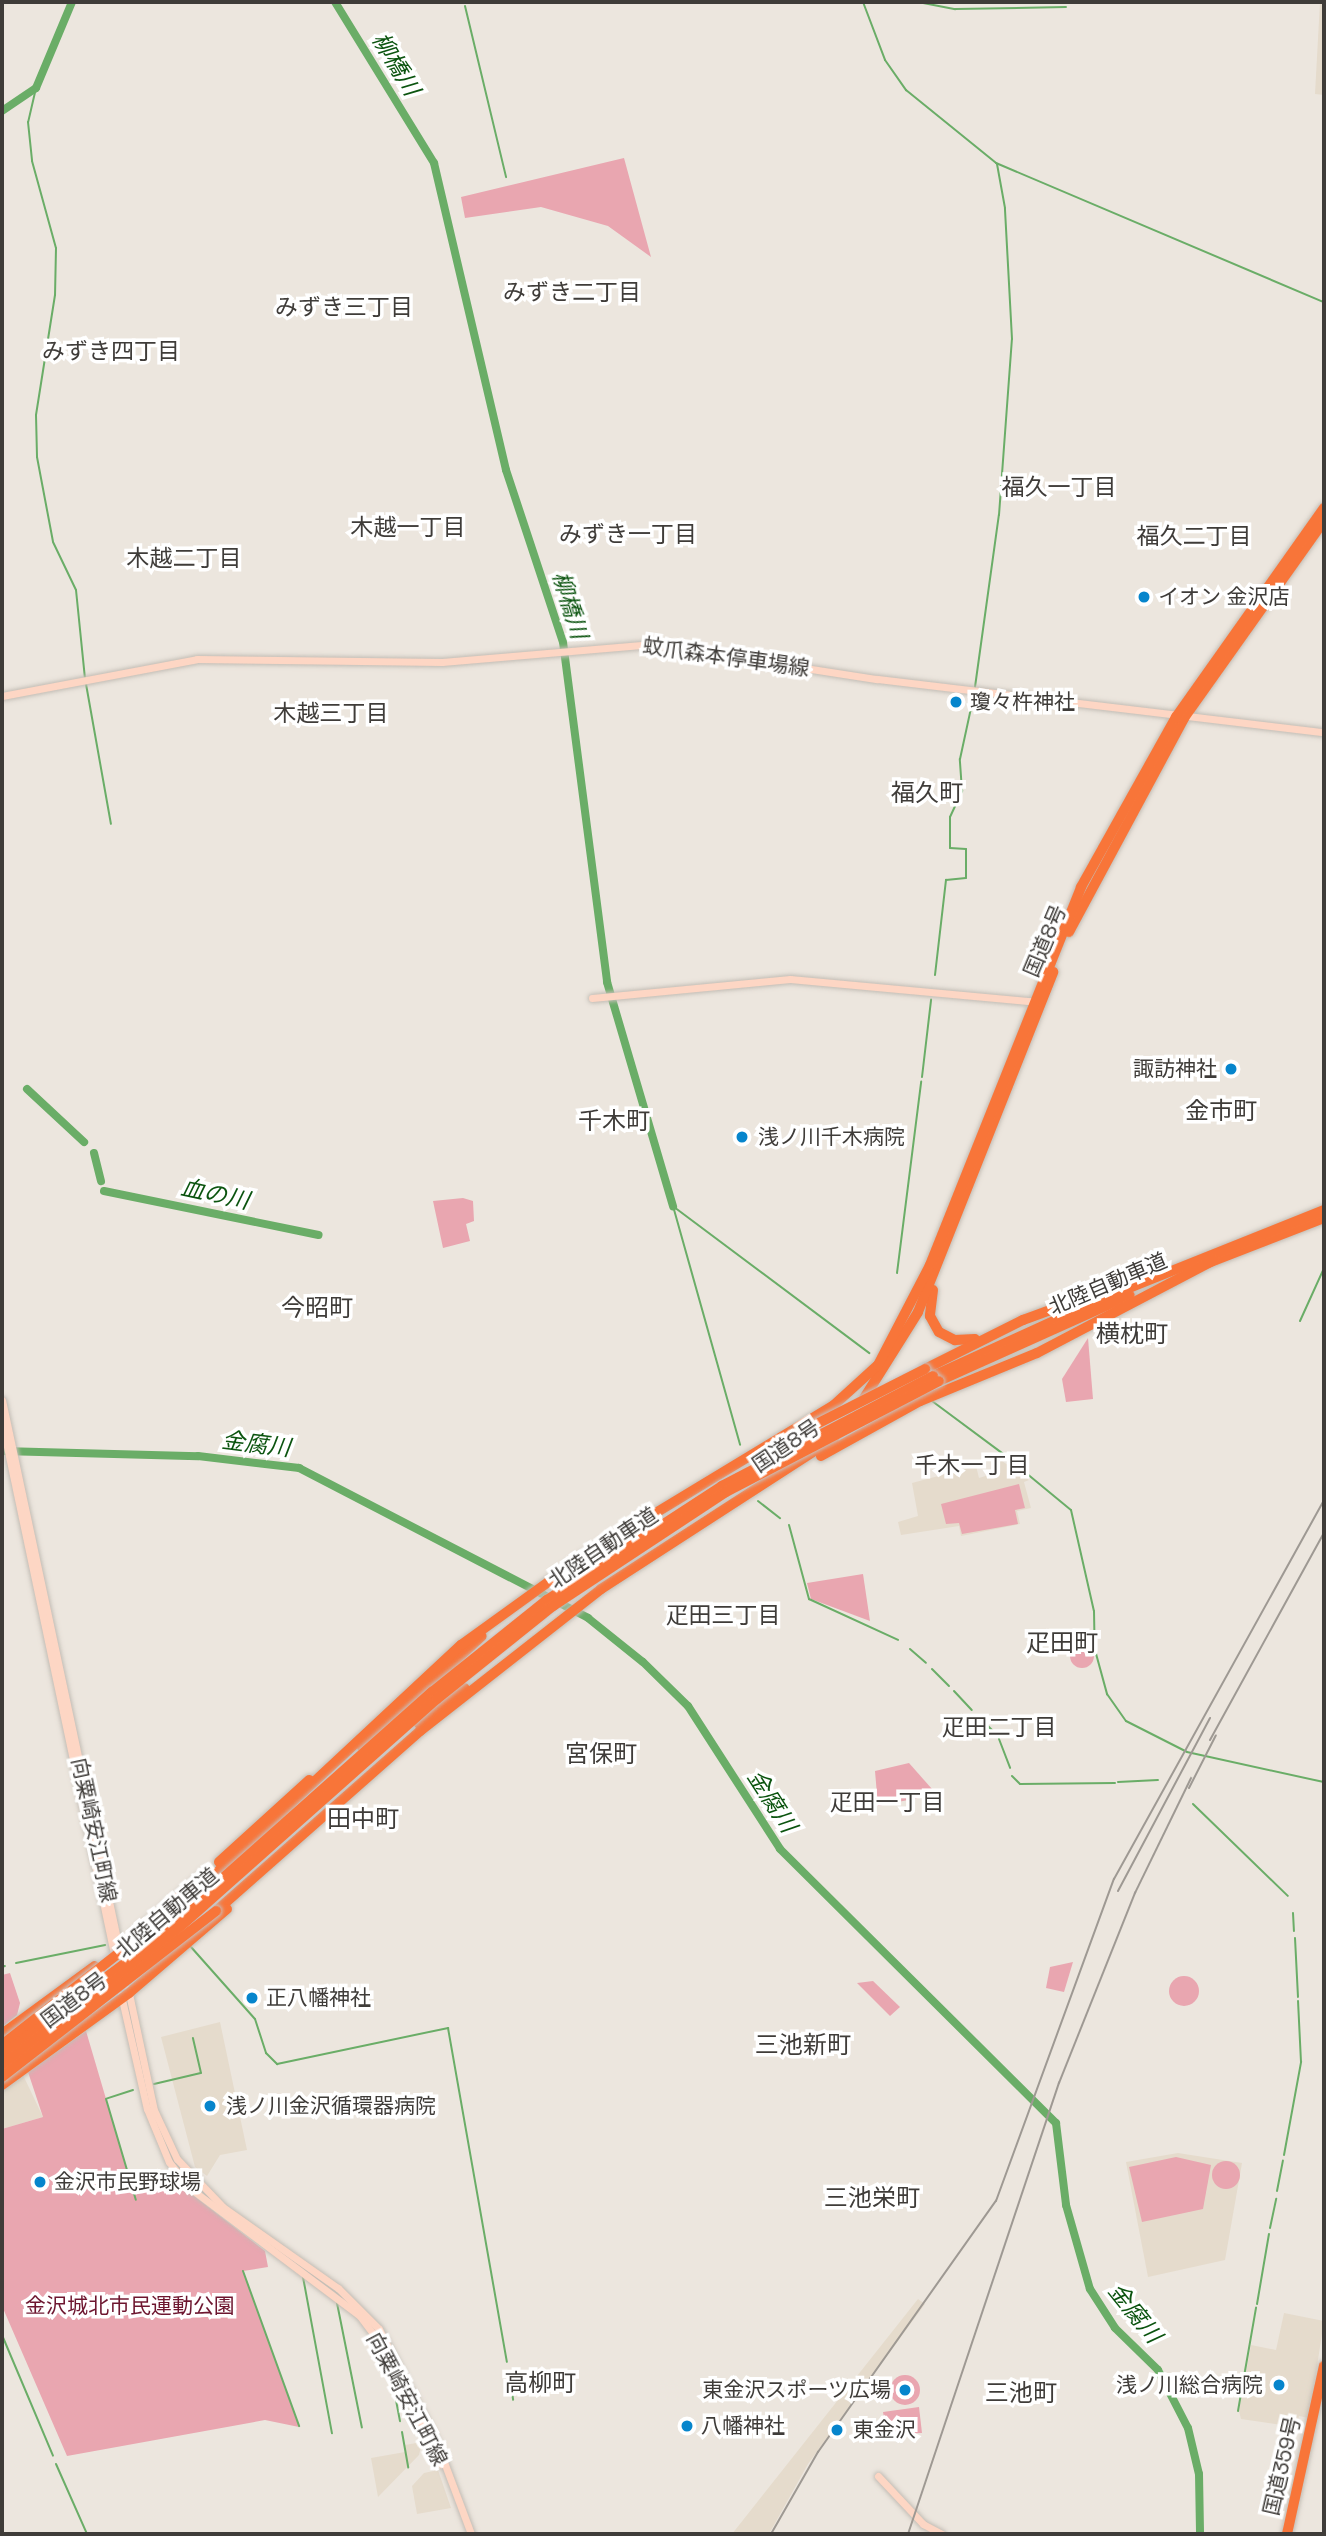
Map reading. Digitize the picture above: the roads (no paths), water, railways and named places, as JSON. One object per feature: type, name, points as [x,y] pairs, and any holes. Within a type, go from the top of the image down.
[{"type":"highway","name":"国道8号","points":[[2,2077],[216,1911],[330,1809],[556,1625],[653,1552],[826,1446],[858,1410],[918,1312],[945,1249],[1081,887],[1180,717],[1324,508]]},
{"type":"highway","name":"国道8号","points":[[1180,717],[1198,699],[1324,521]]},
{"type":"highway","name":"国道8号","points":[[2,2045],[195,1893],[373,1726],[503,1612],[543,1583],[695,1486],[834,1405],[878,1365],[930,1265],[1037,1002]]},
{"type":"highway","name":"北陸自動車道","points":[[2,2055],[140,1952],[432,1692],[583,1575],[732,1480],[936,1379],[1261,1233],[1324,1210]]},
{"type":"highway","name":"北陸自動車道","points":[[2,2065],[145,1958],[436,1699],[587,1581],[726,1492],[936,1379],[1214,1260],[1324,1218]]},
{"type":"highway","points":[[945,1249],[929,1307],[934,1326],[960,1341],[992,1333],[1261,1233]]},
{"type":"highway","points":[[695,1486],[795,1435],[936,1379],[1037,1353],[1214,1260]]},
{"type":"highway","points":[[768,1483],[864,1432],[936,1379],[992,1333]]},
{"type":"highway","points":[[269,1839],[503,1612]]},
{"type":"highway","points":[[257,1861],[428,1716],[556,1625]]},
{"type":"highway","points":[[2,2034],[117,1949],[373,1726]]},
{"type":"highway","points":[[2,2085],[125,1996],[300,1844],[330,1809]]},
{"type":"highway","name":"国道359号","points":[[1287,2534],[1324,2366]]},
{"type":"main road","name":"蚊爪森本停車場線","points":[[2,696],[85,678],[197,659],[442,662],[578,650],[674,646],[1180,717],[1324,732]]},
{"type":"main road","points":[[1198,699],[1205,720]]},
{"type":"main road","points":[[592,998],[790,979],[1037,1002]]},
{"type":"main road","name":"向粟崎安江町線","points":[[2,1400],[125,1996],[153,2110],[177,2160],[223,2207],[370,2318],[398,2359],[452,2481],[471,2534]]},
{"type":"main road","name":"向粟崎安江町線","points":[[2,1423],[8,1438]]},
{"type":"main road","points":[[878,2476],[923,2524],[942,2534]]},
{"type":"waterway","name":"血の川","points":[[2,111],[36,88],[72,2]]},
{"type":"waterway","name":"柳橋川","points":[[335,2],[434,163],[506,470],[563,642],[607,982],[673,1206]]},
{"type":"waterway","points":[[863,2],[885,60],[906,90],[996,163],[1324,302]]},
{"type":"waterway","points":[[918,2],[955,9],[1066,7]]},
{"type":"waterway","points":[[465,6],[506,177]]},
{"type":"waterway","points":[[36,88],[28,122],[32,161],[56,248],[55,295],[36,415],[37,457],[53,542],[76,590],[85,678]]},
{"type":"waterway","points":[[975,687],[999,515],[1012,339],[1005,208],[997,164]]},
{"type":"waterway","points":[[86,684],[111,824]]},
{"type":"waterway","points":[[935,975],[946,880],[966,878],[966,849],[950,848],[950,817],[962,791],[960,759],[973,699]]},
{"type":"waterway","points":[[922,1077],[931,1000]]},
{"type":"waterway","points":[[897,1273],[921,1082]]},
{"type":"waterway","name":"血の川","points":[[27,1089],[84,1142]]},
{"type":"waterway","name":"血の川","points":[[94,1153],[101,1181]]},
{"type":"waterway","name":"血の川","points":[[104,1191],[319,1235]]},
{"type":"waterway","points":[[673,1206],[740,1445]]},
{"type":"waterway","points":[[674,1207],[869,1353]]},
{"type":"waterway","points":[[1300,1321],[1324,1268]]},
{"type":"waterway","points":[[932,1401],[1006,1456]]},
{"type":"waterway","name":"金腐川","points":[[2,1451],[198,1456],[299,1468],[588,1618],[643,1662],[688,1706],[780,1849],[1056,2123],[1066,2205],[1090,2289],[1115,2328],[1158,2370],[1188,2428],[1199,2474],[1200,2534]]},
{"type":"waterway","points":[[1020,1468],[1071,1510],[1094,1611],[1095,1650],[1107,1694],[1126,1721],[1187,1752],[1324,1782]]},
{"type":"waterway","points":[[758,1501],[780,1518]]},
{"type":"waterway","points":[[789,1525],[809,1599],[898,1640]]},
{"type":"waterway","points":[[910,1649],[926,1663]]},
{"type":"waterway","points":[[932,1669],[949,1686]]},
{"type":"waterway","points":[[954,1691],[972,1710]]},
{"type":"waterway","points":[[977,1715],[995,1733]]},
{"type":"waterway","points":[[999,1739],[1010,1768]]},
{"type":"waterway","points":[[1012,1776],[1020,1784],[1115,1783]]},
{"type":"waterway","points":[[1118,1782],[1158,1780]]},
{"type":"waterway","points":[[1193,1804],[1288,1896]]},
{"type":"waterway","points":[[1293,1913],[1294,1931]]},
{"type":"waterway","points":[[1295,1938],[1298,1997]]},
{"type":"waterway","points":[[16,1963],[105,1945]]},
{"type":"waterway","points":[[191,1947],[255,2019],[266,2053],[277,2064],[448,2028],[507,2362]]},
{"type":"waterway","points":[[1284,2155],[1301,2062],[1298,2001]]},
{"type":"waterway","points":[[154,2084],[201,2073],[193,2038]]},
{"type":"waterway","points":[[133,2090],[106,2099],[136,2200]]},
{"type":"waterway","points":[[1277,2191],[1283,2161]]},
{"type":"waterway","points":[[1270,2228],[1276,2199]]},
{"type":"waterway","points":[[1257,2304],[1269,2234]]},
{"type":"waterway","points":[[243,2271],[299,2426]]},
{"type":"waterway","points":[[303,2277],[332,2433]]},
{"type":"waterway","points":[[337,2303],[362,2428]]},
{"type":"waterway","points":[[1238,2411],[1256,2308]]},
{"type":"waterway","points":[[2,2335],[53,2456]]},
{"type":"waterway","points":[[391,2374],[400,2421]]},
{"type":"waterway","points":[[510,2380],[513,2400]]},
{"type":"waterway","points":[[402,2432],[408,2467]]},
{"type":"waterway","points":[[56,2464],[87,2534]]},
{"type":"railway","points":[[771,2534],[818,2452],[996,2201],[1114,1879],[1324,1500]]},
{"type":"railway","points":[[1210,1740],[1324,1533]]},
{"type":"railway","points":[[1118,1891],[1210,1718]]},
{"type":"railway","points":[[1189,1788],[1216,1735]]},
{"type":"railway","points":[[908,2534],[1059,2083],[1135,1893],[1191,1778]]},
{"type":"place","name":"イオン 金沢店","points":[[1144,597]]},
{"type":"place","name":"瓊々杵神社","points":[[956,702]]},
{"type":"place","name":"諏訪神社","points":[[1231,1069]]},
{"type":"place","name":"浅ノ川千木病院","points":[[742,1137]]},
{"type":"place","name":"正八幡神社","points":[[252,1998]]},
{"type":"place","name":"浅ノ川金沢循環器病院","points":[[210,2106]]},
{"type":"place","name":"金沢市民野球場","points":[[40,2182]]},
{"type":"place","name":"浅ノ川総合病院","points":[[1279,2385]]},
{"type":"place","name":"東金沢スポーツ広場","points":[[905,2390]]},
{"type":"place","name":"八幡神社","points":[[687,2426]]},
{"type":"place","name":"東金沢","points":[[837,2430]]},
{"type":"district","name":"みずき二丁目","points":[[572,292]]},
{"type":"district","name":"みずき三丁目","points":[[344,307]]},
{"type":"district","name":"みずき四丁目","points":[[111,351]]},
{"type":"district","name":"福久一丁目","points":[[1059,487]]},
{"type":"district","name":"木越一丁目","points":[[408,527]]},
{"type":"district","name":"みずき一丁目","points":[[628,534]]},
{"type":"district","name":"福久二丁目","points":[[1194,536]]},
{"type":"district","name":"木越二丁目","points":[[184,558]]},
{"type":"district","name":"木越三丁目","points":[[331,713]]},
{"type":"district","name":"福久町","points":[[927,793]]},
{"type":"district","name":"金市町","points":[[1221,1111]]},
{"type":"district","name":"千木町","points":[[614,1121]]},
{"type":"district","name":"今昭町","points":[[317,1308]]},
{"type":"district","name":"横枕町","points":[[1132,1334]]},
{"type":"district","name":"千木一丁目","points":[[972,1465]]},
{"type":"district","name":"疋田三丁目","points":[[723,1615]]},
{"type":"district","name":"疋田町","points":[[1062,1643]]},
{"type":"district","name":"疋田二丁目","points":[[999,1727]]},
{"type":"district","name":"宮保町","points":[[601,1754]]},
{"type":"district","name":"疋田一丁目","points":[[887,1802]]},
{"type":"district","name":"田中町","points":[[363,1819]]},
{"type":"district","name":"三池新町","points":[[803,2045]]},
{"type":"district","name":"三池栄町","points":[[872,2198]]},
{"type":"district","name":"高柳町","points":[[540,2383]]},
{"type":"district","name":"三池町","points":[[1021,2393]]},
{"type":"park label","name":"金沢城北市民運動公園","points":[[130,2306]]}]
